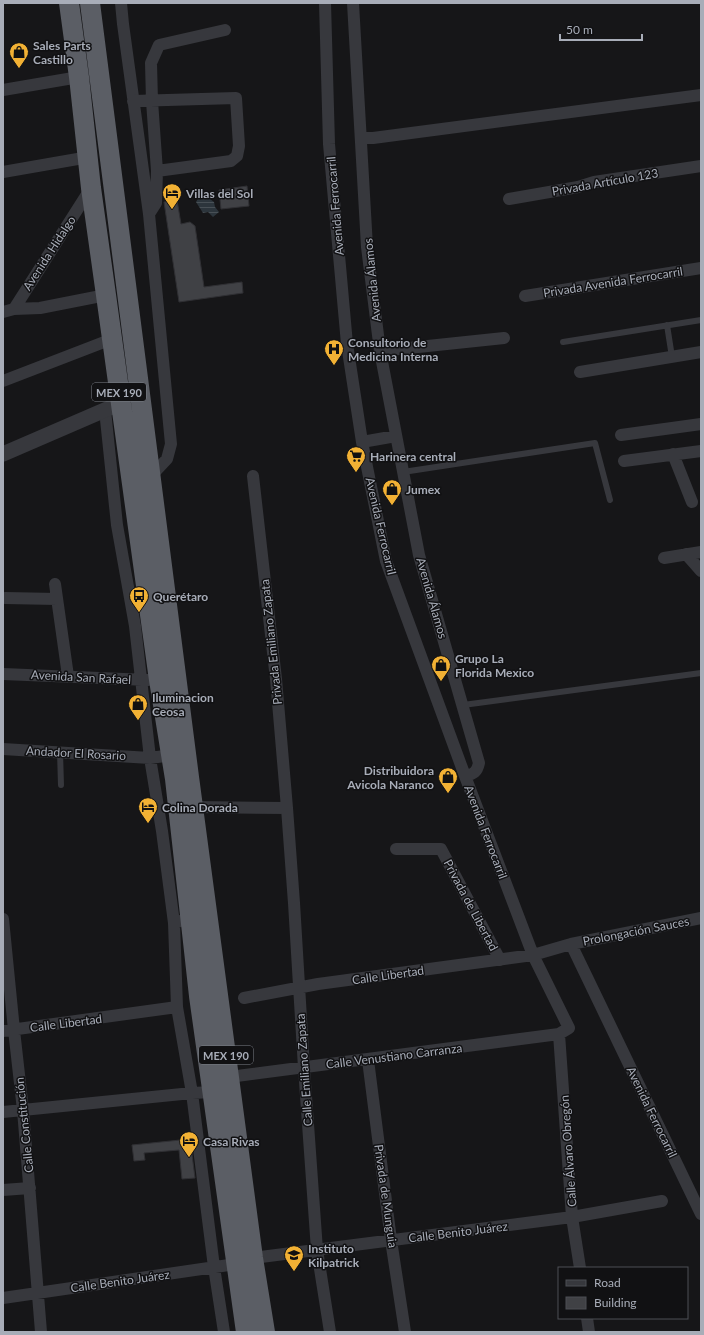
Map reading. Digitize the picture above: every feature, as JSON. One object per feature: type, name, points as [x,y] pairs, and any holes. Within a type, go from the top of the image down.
[{"type":"highway","name":"MEX 190","points":[[69,3],[91,188],[112,340],[113,406],[150,680],[172,755],[175,779],[182,920],[199,996],[213,1092],[244,1261],[265,1332]]},
{"type":"highway","name":"MEX 190","points":[[90,3],[229,1077],[244,1261],[246,1332]]},
{"type":"street","points":[[121,3],[149,214],[171,444],[167,459],[151,476]]},
{"type":"street","name":"Avenida Ferrocarril","points":[[325,3],[329,144],[347,344],[362,442],[386,561],[533,955],[569,1028],[559,1034]]},
{"type":"street","name":"Avenida Álamos","points":[[353,3],[367,247],[380,351],[419,555],[479,763],[478,769],[474,773],[465,776]]},
{"type":"street","points":[[149,214],[156,202],[157,171],[151,63],[159,45],[225,30]]},
{"type":"street","points":[[3,90],[79,77]]},
{"type":"street","points":[[361,138],[373,138],[701,95]]},
{"type":"street","points":[[133,101],[236,98],[239,139],[237,156],[231,161],[157,171]]},
{"type":"street","points":[[3,172],[88,158]]},
{"type":"street","name":"Privada Artículo 123","points":[[508,199],[578,187],[594,182],[701,166]]},
{"type":"street","name":"Avenida Hidalgo","points":[[8,310],[91,188]]},
{"type":"street","name":"Privada Avenida Ferrocarril","points":[[525,296],[701,268]]},
{"type":"street","points":[[8,310],[40,308],[106,295]]},
{"type":"street","points":[[380,351],[504,338]]},
{"type":"street","points":[[3,381],[112,340]]},
{"type":"street","points":[[580,372],[701,352]]},
{"type":"street","points":[[3,454],[113,406]]},
{"type":"street","points":[[621,435],[701,424]]},
{"type":"street","points":[[362,442],[396,436]]},
{"type":"street","points":[[624,462],[701,451]]},
{"type":"street","points":[[673,454],[692,502]]},
{"type":"street","name":"Privada Emiliano Zapata","points":[[254,476],[276,679],[287,808]]},
{"type":"street","points":[[664,558],[701,552]]},
{"type":"street","points":[[686,554],[701,571]]},
{"type":"street","points":[[55,584],[68,676]]},
{"type":"street","points":[[5,598],[57,599]]},
{"type":"street","name":"Avenida San Rafael","points":[[3,674],[150,680]]},
{"type":"street","points":[[150,680],[150,758],[162,831],[182,920],[177,1008],[192,1093],[214,1267],[224,1332]]},
{"type":"street","name":"Andador El Rosario","points":[[3,748],[150,758],[172,755]]},
{"type":"street","points":[[193,807],[287,808]]},
{"type":"street","name":"Calle Emiliano Zapata","points":[[287,808],[317,1250],[330,1332]]},
{"type":"street","name":"Privada de Libertad","points":[[396,849],[441,849],[500,960]]},
{"type":"street","name":"Prolongación Sauces","points":[[533,955],[571,944],[701,918]]},
{"type":"street","name":"Calle Constitución","points":[[3,919],[8,1030],[23,1110],[41,1332]]},
{"type":"street","name":"Avenida Ferrocarril","points":[[571,944],[701,1214]]},
{"type":"street","name":"Calle Libertad","points":[[244,998],[299,988],[533,955]]},
{"type":"street","name":"Calle Libertad","points":[[8,1030],[177,1008]]},
{"type":"street","name":"Calle Venustiano Carranza","points":[[229,1077],[559,1034]]},
{"type":"street","name":"Calle Álvaro Obregón","points":[[559,1034],[572,1217],[580,1267]]},
{"type":"street","name":"Privada de Munguia","points":[[368,1060],[391,1240],[405,1332]]},
{"type":"street","points":[[3,1112],[213,1092]]},
{"type":"street","points":[[3,1190],[30,1188]]},
{"type":"street","name":"Calle Benito Juárez","points":[[3,1298],[214,1267],[317,1250],[572,1217],[662,1201]]},
{"type":"street","points":[[587,1319],[589,1332]]},
{"type":"lane","points":[[563,342],[701,320]]},
{"type":"lane","points":[[667,325],[672,357]]},
{"type":"lane","points":[[404,472],[595,442],[610,500]]},
{"type":"lane","points":[[464,710],[701,673]]},
{"type":"lane","points":[[60,752],[61,785]]},
{"type":"shaded area","points":[[206,196],[214,202],[215,207],[219,212],[213,217],[208,212],[203,213],[196,202],[199,197]]},
{"type":"building","points":[[247,186],[249,206],[221,209],[219,190]]},
{"type":"building","points":[[177,200],[181,224],[190,222],[195,226],[204,287],[242,282],[243,293],[179,302],[164,202]]},
{"type":"building","points":[[190,1139],[195,1178],[182,1179],[179,1150],[144,1153],[145,1160],[134,1161],[132,1145]]},
{"type":"place","name":"Sales Parts Castillo","points":[[19,69]]},
{"type":"place","name":"Villas del Sol","points":[[172,210]]},
{"type":"place","name":"Consultorio de Medicina Interna","points":[[334,366]]},
{"type":"place","name":"Harinera central","points":[[356,473]]},
{"type":"place","name":"Jumex","points":[[392,506]]},
{"type":"place","name":"Querétaro","points":[[139,613]]},
{"type":"place","name":"Grupo La Florida Mexico","points":[[441,682]]},
{"type":"place","name":"Iluminacion Ceosa","points":[[138,721]]},
{"type":"place","name":"Distribuidora Avicola Naranco","points":[[448,794]]},
{"type":"place","name":"Colina Dorada","points":[[148,824]]},
{"type":"place","name":"Casa Rivas","points":[[189,1158]]},
{"type":"place","name":"Instituto Kilpatrick","points":[[294,1272]]}]
